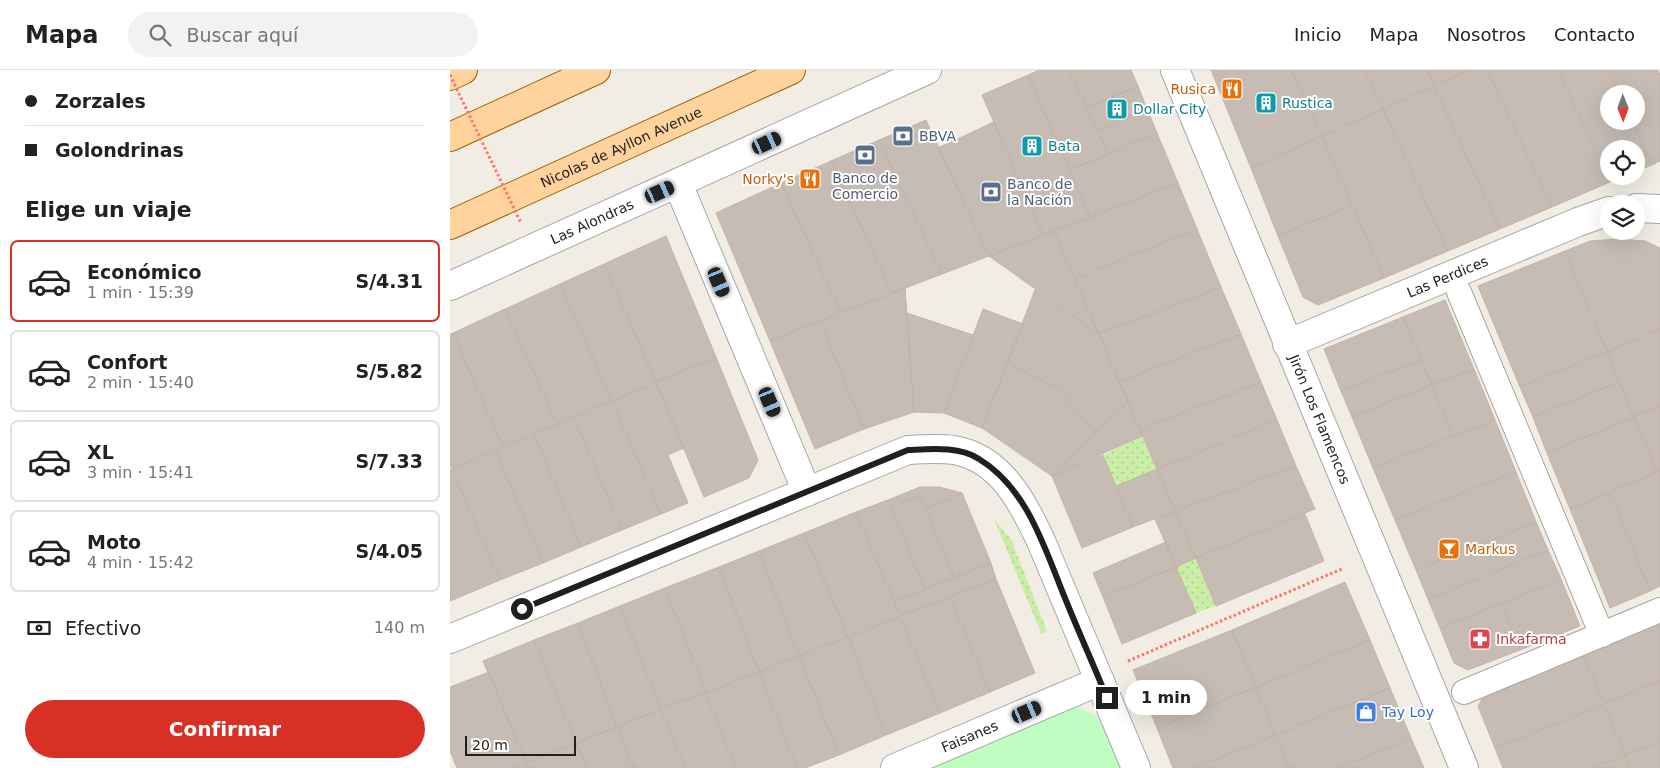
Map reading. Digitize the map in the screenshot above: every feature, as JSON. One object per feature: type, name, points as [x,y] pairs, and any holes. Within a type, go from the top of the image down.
[{"type":"main road","points":[[450,75],[463,70]]},
{"type":"main road","points":[[450,137],[596,70]]},
{"type":"main road","name":"Nicolas de Ayllon Avenue","points":[[450,226],[791,70]]},
{"type":"street","name":"Las Alondras","points":[[450,286],[927,70]]},
{"type":"street","name":"Jirón Los Flamencos","points":[[1174,70],[1464,768]]},
{"type":"street","points":[[678,184],[807,492]]},
{"type":"street","points":[[1645,209],[1660,210]]},
{"type":"street","name":"Las Perdices","points":[[1287,344],[1600,214]]},
{"type":"street","points":[[1459,292],[1602,635]]},
{"type":"street","points":[[450,639],[908,450],[935,449],[956,451],[978,458],[996,471],[1011,486],[1029,514],[1136,768]]},
{"type":"street","points":[[1464,692],[1660,610]]},
{"type":"street","name":"Faisanes","points":[[903,766],[1100,681]]},
{"type":"path","points":[[450,75],[521,223]]},
{"type":"path","points":[[1125,662],[1344,568]]},
{"type":"green space","points":[[1142,436],[1157,469],[1116,486],[1103,455]]},
{"type":"green space","points":[[994,519],[1011,539],[1047,631],[1041,633]]},
{"type":"green space","points":[[1196,558],[1216,606],[1196,613],[1176,567]]},
{"type":"green space","points":[[1075,706],[1099,717],[1120,768],[935,768],[937,762]]},
{"type":"building","points":[[1039,70],[1069,70],[1108,154],[1070,170],[1028,75]]},
{"type":"building","points":[[1069,70],[1131,70],[1138,86],[1087,108]]},
{"type":"building","name":"Rustica","points":[[1211,70],[1291,70],[1322,136],[1251,168]]},
{"type":"building","points":[[1291,70],[1365,70],[1383,109],[1322,136]]},
{"type":"building","points":[[1365,70],[1427,70],[1434,86],[1383,109]]},
{"type":"building","points":[[1427,70],[1468,70],[1434,86]]},
{"type":"building","points":[[1468,70],[1487,70],[1552,207],[1500,229],[1434,86]]},
{"type":"building","points":[[1487,70],[1558,70],[1600,160],[1600,185],[1603,185],[1552,207]]},
{"type":"building","points":[[1558,70],[1608,70],[1615,85],[1600,85],[1600,130],[1636,130],[1641,140],[1600,140],[1600,160]]},
{"type":"building","points":[[1608,70],[1658,70],[1660,75],[1660,161],[1652,165],[1645,150],[1645,140],[1641,140],[1636,130],[1645,130],[1645,85],[1615,85]]},
{"type":"building","name":"Bata","points":[[1028,75],[1090,217],[1043,235],[982,95]]},
{"type":"building","name":"Dollar City","points":[[1138,86],[1147,109],[1098,131],[1087,108]]},
{"type":"building","points":[[1434,86],[1500,229],[1448,251],[1383,109]]},
{"type":"building","points":[[1147,109],[1157,133],[1108,154],[1098,131]]},
{"type":"building","points":[[1383,109],[1448,251],[1384,278],[1322,136]]},
{"type":"building","points":[[926,120],[989,256],[942,274],[879,140]]},
{"type":"building","name":"Banco de la Nación","points":[[994,122],[1043,235],[989,256],[938,148]]},
{"type":"building","points":[[1157,133],[1178,183],[1090,217],[1070,170]]},
{"type":"building","points":[[1322,136],[1352,205],[1278,236],[1251,168]]},
{"type":"building","points":[[879,140],[942,274],[892,293],[831,161]]},
{"type":"building","points":[[1645,150],[1652,165],[1645,168]]},
{"type":"building","points":[[831,161],[892,293],[841,313],[781,183]]},
{"type":"building","points":[[781,183],[841,313],[770,341],[716,213]]},
{"type":"building","points":[[1178,183],[1197,229],[1075,279],[1054,231]]},
{"type":"building","points":[[1352,205],[1384,278],[1318,305],[1303,297],[1278,236]]},
{"type":"building","points":[[1197,229],[1221,287],[1099,334],[1075,279]]},
{"type":"building","points":[[1054,231],[1075,279],[1099,334],[989,256]]},
{"type":"building","points":[[666,236],[716,357],[656,382],[604,264]]},
{"type":"building","points":[[1590,241],[1645,241],[1660,248],[1660,329],[1607,352],[1565,251]]},
{"type":"building","points":[[1565,251],[1607,352],[1520,387],[1478,286]]},
{"type":"building","points":[[604,264],[656,382],[612,401],[560,284]]},
{"type":"building","points":[[560,284],[612,401],[557,424],[505,309]]},
{"type":"building","points":[[1221,287],[1241,334],[1119,382],[1099,334]]},
{"type":"building","points":[[905,288],[914,412],[864,429],[820,321]]},
{"type":"building","points":[[1035,290],[1099,334],[1128,402],[1095,433],[1058,388],[1007,363]]},
{"type":"building","points":[[1445,300],[1474,369],[1432,385],[1403,317]]},
{"type":"building","points":[[505,309],[557,424],[503,447],[453,333]]},
{"type":"building","points":[[983,309],[1023,324],[982,428],[944,413]]},
{"type":"building","points":[[907,313],[973,335],[944,413],[914,412]]},
{"type":"building","points":[[1403,317],[1421,360],[1341,391],[1324,349]]},
{"type":"building","points":[[820,321],[864,429],[815,449],[770,341]]},
{"type":"building","points":[[1660,329],[1660,406],[1634,417],[1607,352]]},
{"type":"building","points":[[453,333],[503,447],[452,469],[450,464],[450,334]]},
{"type":"building","points":[[1241,334],[1261,382],[1140,430],[1119,382]]},
{"type":"building","points":[[1607,352],[1619,382],[1533,417],[1520,387]]},
{"type":"building","points":[[716,357],[758,460],[749,478],[704,497],[656,382]]},
{"type":"building","points":[[1421,360],[1432,385],[1352,417],[1341,391]]},
{"type":"building","points":[[1007,363],[1058,388],[1095,433],[1052,476],[982,428]]},
{"type":"building","points":[[1474,369],[1495,420],[1453,436],[1432,385]]},
{"type":"building","points":[[656,382],[684,448],[668,455],[688,503],[661,514],[612,401]]},
{"type":"building","points":[[1261,382],[1277,420],[1157,469],[1140,430]]},
{"type":"building","points":[[1619,382],[1634,417],[1547,453],[1533,417]]},
{"type":"building","points":[[1432,385],[1453,436],[1373,468],[1352,417]]},
{"type":"building","points":[[612,401],[661,514],[622,530],[574,417]]},
{"type":"building","points":[[1128,402],[1142,436],[1052,476],[1095,433]]},
{"type":"building","points":[[1660,406],[1660,471],[1657,472],[1634,417]]},
{"type":"building","points":[[574,417],[622,530],[581,547],[534,434]]},
{"type":"building","points":[[1634,417],[1657,472],[1570,509],[1547,453]]},
{"type":"building","points":[[1277,420],[1296,466],[1175,511],[1157,469]]},
{"type":"building","points":[[1495,420],[1516,472],[1395,520],[1373,468]]},
{"type":"building","points":[[534,434],[581,547],[543,563],[496,451]]},
{"type":"building","points":[[496,451],[543,563],[500,580],[452,469]]},
{"type":"building","points":[[1103,455],[1133,527],[1082,548],[1052,476]]},
{"type":"building","points":[[1296,466],[1315,509],[1196,558],[1175,511]]},
{"type":"building","points":[[452,469],[500,580],[455,599],[450,587],[450,470]]},
{"type":"building","points":[[1157,469],[1175,511],[1133,527],[1116,486]]},
{"type":"building","points":[[1660,471],[1660,586],[1650,591],[1610,492]]},
{"type":"building","points":[[1516,472],[1536,522],[1416,570],[1395,520]]},
{"type":"building","points":[[920,487],[939,487],[962,493],[926,509],[920,496],[891,507],[888,500]]},
{"type":"building","points":[[1610,492],[1650,591],[1610,608],[1570,509]]},
{"type":"building","points":[[962,493],[991,563],[954,577],[926,509]]},
{"type":"building","points":[[920,496],[954,577],[925,589],[891,507]]},
{"type":"building","points":[[888,500],[925,589],[894,601],[856,512]]},
{"type":"building","points":[[1175,511],[1196,558],[1176,567],[1155,519]]},
{"type":"building","points":[[856,512],[900,616],[848,637],[804,533]]},
{"type":"building","points":[[1305,514],[1324,561],[1216,606],[1196,558]]},
{"type":"building","points":[[1536,522],[1548,550],[1428,599],[1416,570]]},
{"type":"building","points":[[804,533],[848,637],[799,656],[759,551]]},
{"type":"building","points":[[1166,542],[1176,567],[1103,597],[1093,573]]},
{"type":"building","points":[[1548,550],[1561,579],[1440,628],[1428,599]]},
{"type":"building","points":[[759,551],[799,656],[759,672],[719,567]]},
{"type":"building","points":[[991,563],[996,579],[900,616],[894,601]]},
{"type":"building","points":[[719,567],[759,672],[706,693],[665,588]]},
{"type":"building","points":[[1176,567],[1196,613],[1122,644],[1103,597]]},
{"type":"building","points":[[996,579],[1035,673],[990,692],[950,597]]},
{"type":"building","points":[[1561,579],[1580,626],[1520,650],[1501,604]]},
{"type":"building","points":[[1345,582],[1370,640],[1256,687],[1232,630]]},
{"type":"building","points":[[450,587],[455,599],[450,601]]},
{"type":"building","points":[[665,588],[706,693],[661,709],[620,606]]},
{"type":"building","points":[[950,597],[990,692],[940,713],[900,616]]},
{"type":"building","name":"Inkafarma","points":[[1501,604],[1520,650],[1468,670],[1454,663],[1440,628]]},
{"type":"building","points":[[620,606],[661,709],[617,727],[578,623]]},
{"type":"building","points":[[900,616],[940,713],[886,735],[848,637]]},
{"type":"building","points":[[578,623],[617,727],[576,743],[534,640]]},
{"type":"building","points":[[1660,624],[1660,681],[1604,704],[1584,656]]},
{"type":"building","points":[[1232,630],[1256,687],[1157,728],[1133,670]]},
{"type":"building","points":[[848,637],[886,735],[839,755],[799,656]]},
{"type":"building","points":[[534,640],[576,743],[526,762],[483,661]]},
{"type":"building","points":[[1370,640],[1390,688],[1275,735],[1256,687]]},
{"type":"building","points":[[799,656],[839,755],[805,768],[797,768],[759,672]]},
{"type":"building","points":[[1584,656],[1604,704],[1495,748],[1478,706],[1485,694]]},
{"type":"building","points":[[489,672],[526,762],[512,768],[457,768],[450,751],[450,687]]},
{"type":"building","points":[[759,672],[797,768],[736,768],[706,693]]},
{"type":"building","points":[[1660,681],[1660,741],[1625,755],[1604,704]]},
{"type":"building","points":[[1256,687],[1275,735],[1195,768],[1173,768],[1157,728]]},
{"type":"building","name":"Tay Loy","points":[[1390,688],[1411,738],[1339,768],[1289,768],[1275,735]]},
{"type":"building","points":[[706,693],[736,768],[685,768],[661,709]]},
{"type":"building","points":[[1604,704],[1625,755],[1592,768],[1503,768],[1495,748]]},
{"type":"building","points":[[661,709],[685,768],[634,768],[617,727]]},
{"type":"building","points":[[617,727],[634,768],[587,768],[576,743]]},
{"type":"building","points":[[1275,735],[1289,768],[1195,768]]},
{"type":"building","points":[[1411,738],[1424,768],[1339,768]]},
{"type":"building","points":[[1660,741],[1660,768],[1630,768],[1625,755]]},
{"type":"building","points":[[576,743],[587,768],[528,768],[526,762]]},
{"type":"building","points":[[1625,755],[1630,768],[1592,768]]},
{"type":"building","points":[[526,762],[528,768],[512,768]]},
{"type":"place","name":"Rusica","points":[[1232,89]]},
{"type":"place","name":"Rustica","points":[[1266,103]]},
{"type":"place","name":"Dollar City","points":[[1117,109]]},
{"type":"place","name":"BBVA","points":[[903,136]]},
{"type":"place","name":"Bata","points":[[1032,146]]},
{"type":"place","name":"Banco de Comercio","points":[[865,155]]},
{"type":"place","name":"Norky's","points":[[810,179]]},
{"type":"place","name":"Banco de la Nación","points":[[991,192]]},
{"type":"place","name":"Markus","points":[[1449,549]]},
{"type":"place","name":"Inkafarma","points":[[1480,639]]},
{"type":"place","name":"Tay Loy","points":[[1366,712]]},
{"type":"route","points":[[522,609],[908,450],[935,449],[956,451],[978,458],[996,471],[1011,486],[1024,505],[1107,698]]}]
